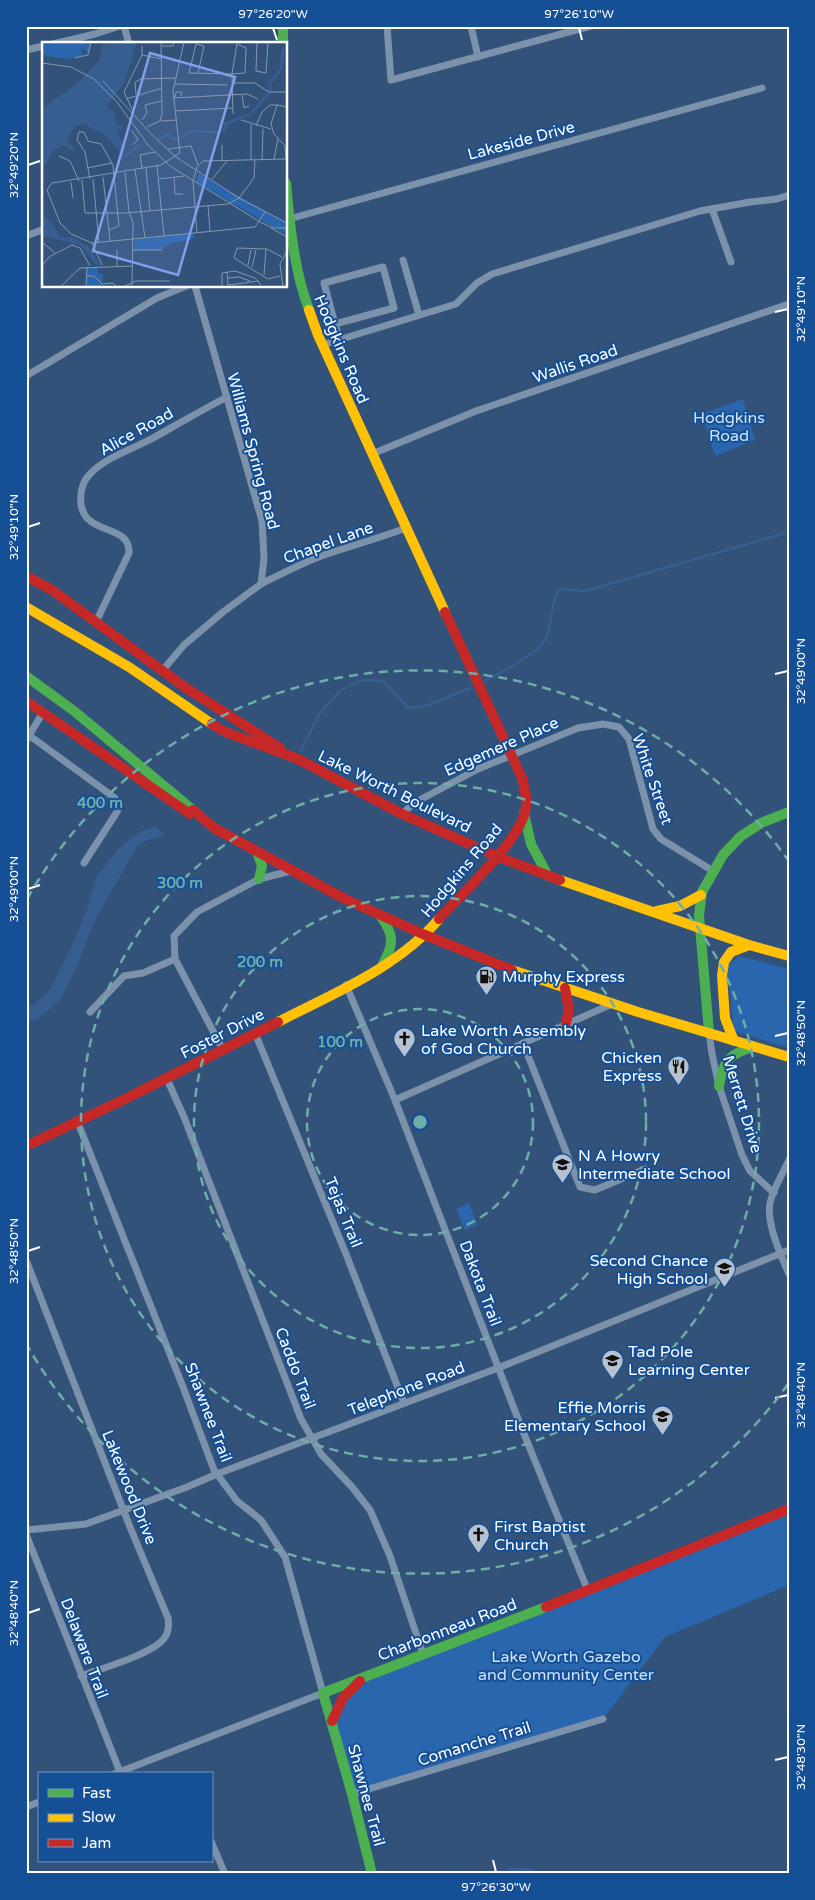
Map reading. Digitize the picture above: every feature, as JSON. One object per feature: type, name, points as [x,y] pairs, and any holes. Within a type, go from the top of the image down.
[{"type":"main road","points":[[283,26],[283,42]]},
{"type":"main road","name":"Hodgkins Road","points":[[288,208],[300,284],[322,345],[512,754],[522,778],[525,792],[524,814],[513,833],[496,856],[425,935]]},
{"type":"main road","name":"Lake Worth Boulevard","points":[[26,576],[52,590],[162,671],[236,721],[298,760],[402,814],[496,856],[548,876],[749,945],[789,956]]},
{"type":"main road","points":[[26,607],[129,667],[223,731],[298,760]]},
{"type":"main road","points":[[26,676],[74,711],[214,828]]},
{"type":"main road","points":[[26,701],[154,790],[214,828],[292,871],[425,935],[503,967],[565,988],[789,1057]]},
{"type":"main road","points":[[651,911],[670,910],[680,907],[701,895],[728,847],[748,830],[775,816],[789,812]]},
{"type":"main road","points":[[524,814],[531,844],[548,876]]},
{"type":"main road","points":[[257,852],[262,861],[263,868],[259,879]]},
{"type":"main road","name":"Merrett Drive","points":[[701,895],[699,911],[708,1032]]},
{"type":"main road","points":[[380,914],[389,926],[393,942],[392,949],[382,966]]},
{"type":"main road","name":"Foster Drive","points":[[26,1146],[78,1123],[255,1034],[382,966],[417,944],[425,935]]},
{"type":"main road","points":[[734,1041],[725,1018],[722,976],[724,962],[731,952],[749,945]]},
{"type":"main road","points":[[565,988],[569,1010],[566,1023]]},
{"type":"main road","points":[[720,1086],[724,1062],[731,1055],[739,1051],[754,1047]]},
{"type":"main road","name":"Charbonneau Road","points":[[323,1693],[588,1591],[789,1509]]},
{"type":"main road","points":[[331,1722],[335,1708],[346,1692],[368,1675]]},
{"type":"main road","name":"Shawnee Trail","points":[[323,1693],[352,1794],[372,1874]]},
{"type":"street","points":[[61,42],[120,26]]},
{"type":"street","points":[[124,26],[128,42]]},
{"type":"street","points":[[387,26],[391,80],[478,57],[563,30],[591,26]]},
{"type":"street","points":[[471,26],[478,57]]},
{"type":"street","points":[[26,50],[42,46]]},
{"type":"street","name":"Lakeside Drive","points":[[289,220],[762,88]]},
{"type":"street","points":[[322,345],[456,304],[477,283],[492,274],[712,209],[778,199],[789,195]]},
{"type":"street","points":[[712,209],[731,262]]},
{"type":"street","points":[[26,236],[42,230]]},
{"type":"street","points":[[403,260],[419,314]]},
{"type":"street","points":[[335,324],[394,308],[383,267],[324,283],[339,339]]},
{"type":"street","points":[[26,376],[158,298],[181,288]]},
{"type":"street","name":"Williams Spring Road","points":[[196,288],[262,521],[264,558],[260,584]]},
{"type":"street","name":"Wallis Road","points":[[372,454],[476,412],[789,304]]},
{"type":"street","name":"Alice Road","points":[[96,622],[129,553],[129,547],[120,534],[104,529],[88,519],[80,502],[85,482],[94,470],[118,455],[227,397]]},
{"type":"street","name":"Chapel Lane","points":[[260,584],[324,555],[406,528]]},
{"type":"street","points":[[162,671],[184,645],[260,584]]},
{"type":"street","points":[[43,712],[28,739],[115,798],[118,810],[116,815],[84,863]]},
{"type":"street","name":"Edgemere Place","points":[[402,814],[414,803],[478,769],[512,754],[578,728],[603,724],[620,727]]},
{"type":"street","name":"White Street","points":[[620,727],[629,740],[653,829],[661,839],[713,871]]},
{"type":"street","points":[[223,1050],[175,959],[174,936],[191,916],[259,879],[292,871]]},
{"type":"street","points":[[90,1012],[124,976],[143,972],[175,959]]},
{"type":"street","name":"Dakota Trail","points":[[346,985],[395,1100],[498,1368],[588,1591]]},
{"type":"street","points":[[395,1100],[566,1023],[614,1004]]},
{"type":"street","name":"Merrett Drive","points":[[708,1032],[720,1086],[746,1165],[754,1176],[774,1193]]},
{"type":"street","name":"Tejas Trail","points":[[255,1034],[346,1254],[404,1403]]},
{"type":"street","points":[[523,1043],[580,1187],[595,1190],[645,1169]]},
{"type":"street","name":"Caddo Trail","points":[[167,1079],[184,1117],[301,1419],[321,1454],[370,1510],[388,1551],[423,1654]]},
{"type":"street","name":"Shawnee Trail","points":[[78,1123],[217,1474],[237,1500],[261,1520],[285,1557],[323,1693]]},
{"type":"street","points":[[789,1160],[770,1199],[774,1234],[789,1274]]},
{"type":"street","name":"Telephone Road","points":[[26,1532],[86,1524],[188,1487],[217,1474],[498,1368],[789,1250]]},
{"type":"street","name":"Lakewood Drive","points":[[26,1260],[123,1510],[168,1618],[169,1627],[162,1642],[144,1653],[82,1676]]},
{"type":"street","name":"Delaware Trail","points":[[26,1532],[82,1676],[117,1772]]},
{"type":"street","name":"Charbonneau Road","points":[[120,1772],[323,1693]]},
{"type":"street","name":"Comanche Trail","points":[[352,1794],[603,1719]]},
{"type":"street","points":[[212,1843],[225,1874]]},
{"type":"green space","name":"Hodgkins Road","points":[[743,399],[755,440],[715,456],[702,414]]},
{"type":"green space","points":[[739,956],[789,969],[789,1048],[734,1031],[727,966]]},
{"type":"green space","points":[[469,1203],[477,1225],[465,1230],[456,1209]]},
{"type":"green space","name":"Lake Worth Gazebo and Community Center","points":[[789,1509],[789,1585],[665,1637],[603,1719],[352,1794],[331,1722],[356,1684]]},
{"type":"shaded area","points":[[156,827],[164,835],[139,843],[93,924],[77,966],[60,1000],[38,1019],[26,1022],[26,1006],[32,1006],[49,991],[74,942],[87,910],[96,878],[118,849],[141,831]]},
{"type":"shaded area","points":[[510,1867],[529,1868],[541,1874],[498,1874]]},
{"type":"waterway","points":[[483,682],[518,663],[542,644],[548,632],[554,601],[559,589],[585,591],[789,532]]},
{"type":"waterway","points":[[301,750],[320,713],[340,691],[362,680],[384,681],[408,708],[426,706],[470,688]]},
{"type":"traffic: fast","points":[[283,26],[283,42]]},
{"type":"traffic: fast","points":[[288,203],[296,263],[309,310]]},
{"type":"traffic: fast","points":[[26,676],[74,711],[193,810]]},
{"type":"traffic: fast","points":[[709,1032],[699,915],[702,892],[723,855],[741,836],[763,822],[789,812]]},
{"type":"traffic: fast","points":[[524,814],[531,844],[548,876]]},
{"type":"traffic: fast","points":[[257,852],[262,866],[259,879]]},
{"type":"traffic: fast","points":[[380,915],[385,922],[391,940],[389,952],[382,966]]},
{"type":"traffic: fast","points":[[719,1086],[728,1060],[738,1053],[753,1047]]},
{"type":"traffic: fast","points":[[372,1874],[352,1794],[323,1693],[546,1607]]},
{"type":"traffic: slow","points":[[309,310],[318,335],[445,612]]},
{"type":"traffic: slow","points":[[26,607],[129,667],[212,724]]},
{"type":"traffic: slow","points":[[560,880],[749,945],[789,956]]},
{"type":"traffic: slow","points":[[657,911],[680,906],[701,895]]},
{"type":"traffic: slow","points":[[278,1022],[364,978],[404,952],[439,919]]},
{"type":"traffic: slow","points":[[734,1041],[725,1018],[722,976],[724,962],[731,952],[749,945]]},
{"type":"traffic: slow","points":[[512,970],[638,1012],[789,1057]]},
{"type":"traffic: jam","points":[[26,576],[52,590],[186,688],[280,748]]},
{"type":"traffic: jam","points":[[439,919],[488,868],[511,839],[520,825],[526,804],[522,778],[445,612]]},
{"type":"traffic: jam","points":[[26,701],[190,814]]},
{"type":"traffic: jam","points":[[212,724],[223,731],[298,759],[402,814],[496,856],[560,880]]},
{"type":"traffic: jam","points":[[193,810],[214,828],[343,898],[425,935],[512,970]]},
{"type":"traffic: jam","points":[[565,988],[569,1010],[566,1023]]},
{"type":"traffic: jam","points":[[26,1146],[125,1099],[278,1022]]},
{"type":"traffic: jam","points":[[546,1607],[789,1509]]},
{"type":"traffic: jam","points":[[332,1721],[343,1698],[360,1681]]},
{"type":"place","name":"Murphy Express","points":[[486,995]]},
{"type":"place","name":"Lake Worth Assembly of God Church","points":[[405,1058]]},
{"type":"place","name":"Chicken Express","points":[[678,1085]]},
{"type":"place","name":"N A Howry Intermediate School","points":[[562,1183]]},
{"type":"place","name":"Second Chance High School","points":[[724,1288]]},
{"type":"place","name":"Tad Pole Learning Center","points":[[612,1379]]},
{"type":"place","name":"Effie Morris Elementary School","points":[[662,1435]]},
{"type":"place","name":"First Baptist Church","points":[[478,1554]]}]
